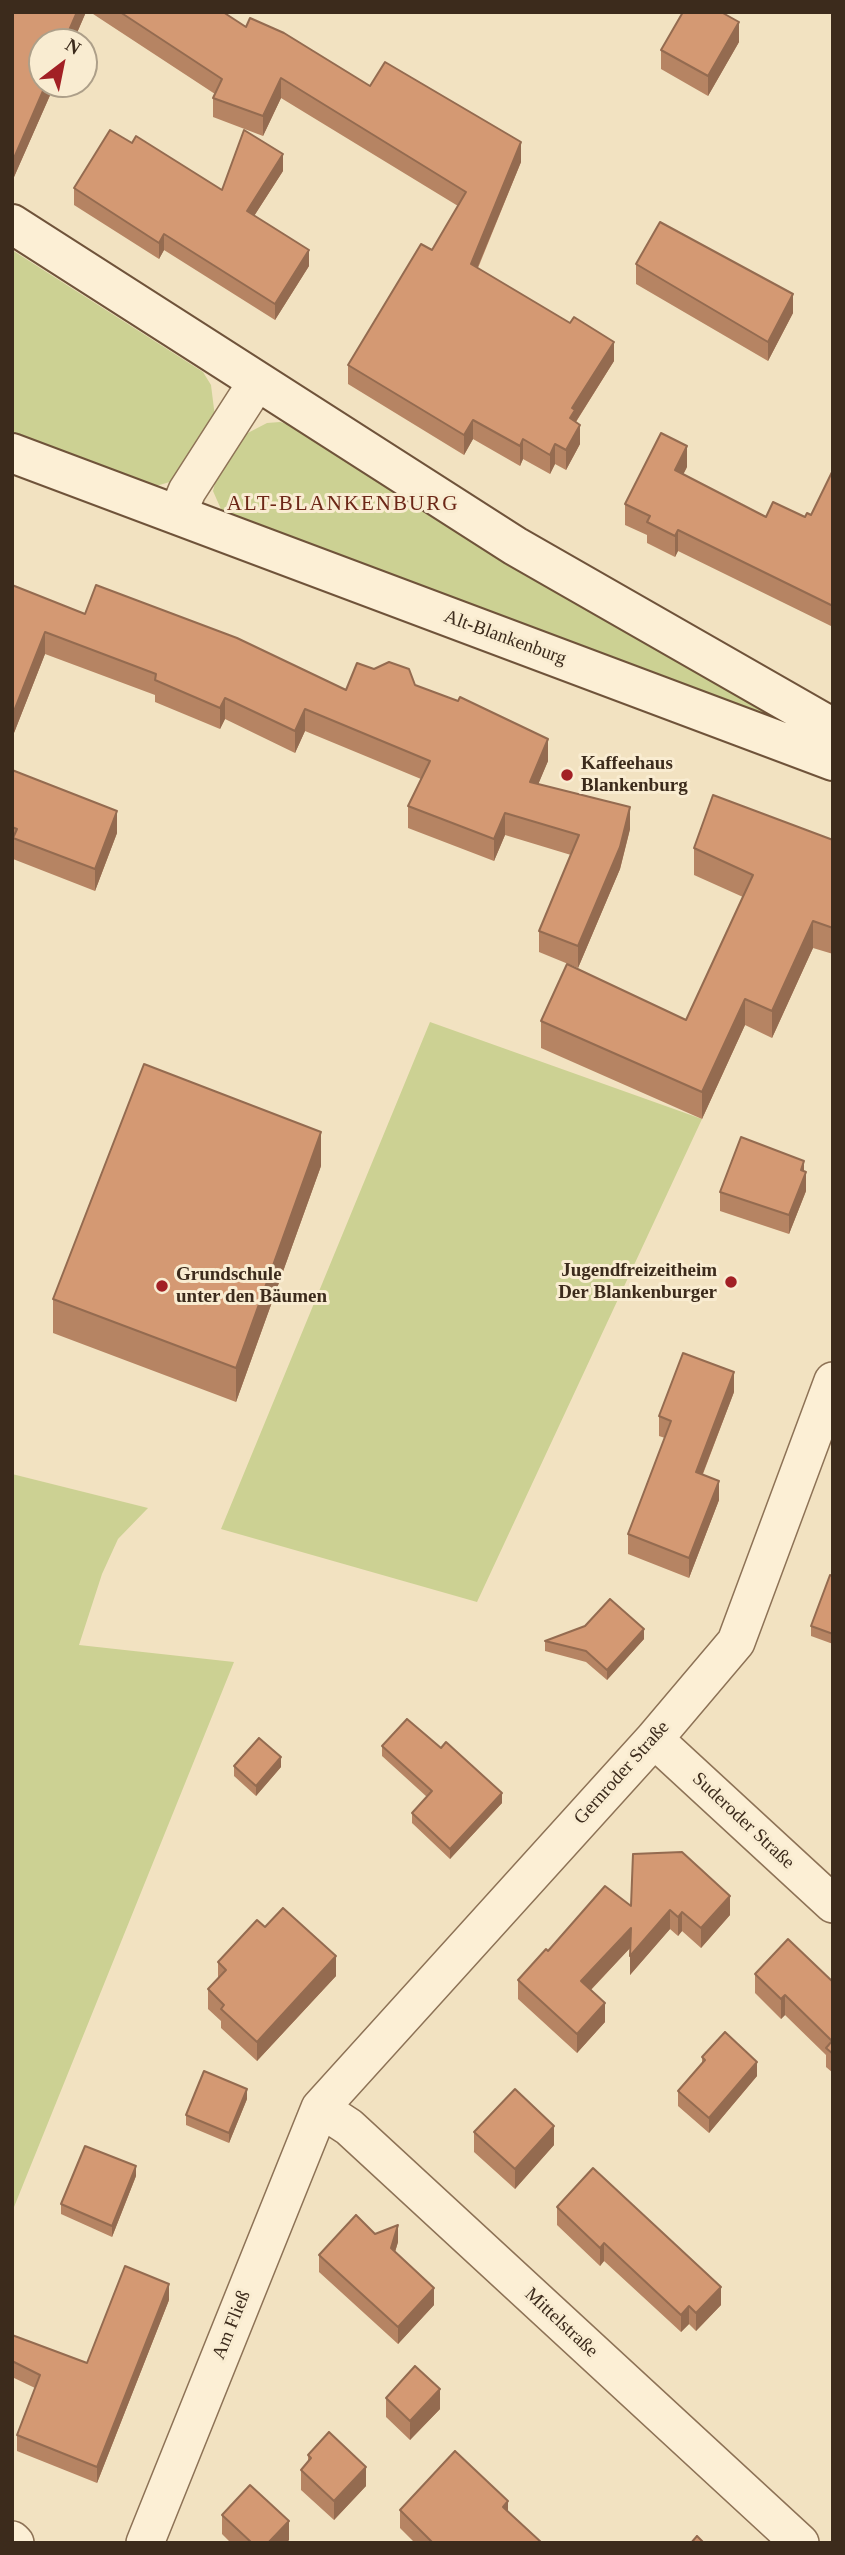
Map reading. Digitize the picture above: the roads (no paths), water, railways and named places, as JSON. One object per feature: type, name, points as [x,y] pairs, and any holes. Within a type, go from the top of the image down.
[{"type":"main road","points":[[12,224],[515,547],[833,728]]},
{"type":"main road","name":"Alt-Blankenburg","points":[[12,453],[833,761]]},
{"type":"street","points":[[177,515],[187,491],[257,382]]},
{"type":"street","name":"Gernroder Straße","points":[[320,2108],[654,1739],[736,1643],[833,1381]]},
{"type":"street","name":"Suderoder Straße","points":[[654,1739],[833,1904]]},
{"type":"street","name":"Am Fließ","points":[[145,2543],[320,2108]]},
{"type":"street","name":"Mittelstraße","points":[[320,2108],[349,2127],[800,2543]]},
{"type":"place","name":"Kaffeehaus Blankenburg","points":[[567,775]]},
{"type":"place","name":"Jugendfreizeitheim Der Blankenburger","points":[[731,1282]]},
{"type":"place","name":"Grundschule unter den Bäumen","points":[[162,1286]]},
{"type":"district","name":"ALT-BLANKENBURG","points":[[343,504]]}]
